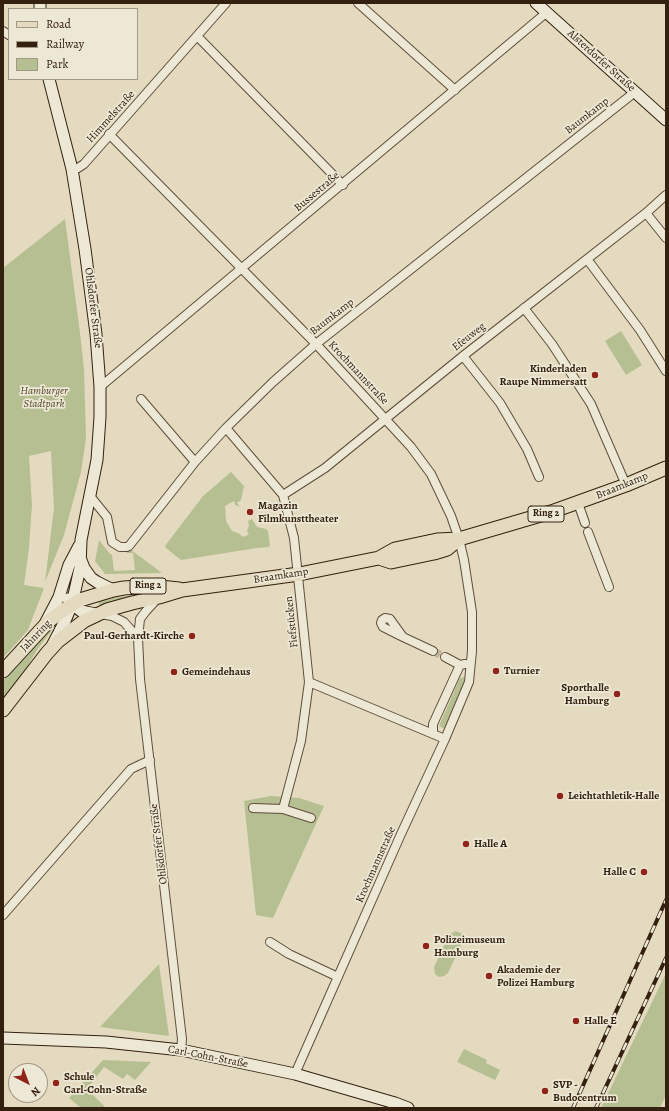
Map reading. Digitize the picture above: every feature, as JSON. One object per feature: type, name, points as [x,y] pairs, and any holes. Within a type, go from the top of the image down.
[{"type":"main road","name":"Braamkamp","points":[[3,710],[47,653],[70,631],[96,614],[124,604],[159,597],[182,590],[298,574],[379,558],[391,562],[434,553],[447,549],[459,540],[578,503],[666,468]]},
{"type":"main road","name":"Braamkamp","points":[[72,604],[91,596],[113,590],[150,586],[182,590]]},
{"type":"main road","name":"Jahnring","points":[[3,671],[41,629],[57,614],[72,604]]},
{"type":"street","name":"Himmelstraße","points":[[72,169],[78,168],[84,164],[226,3]]},
{"type":"street","points":[[358,3],[455,90]]},
{"type":"street","name":"Alsterdorfer Straße","points":[[536,3],[666,120]]},
{"type":"street","name":"Bussestraße","points":[[100,387],[343,185],[546,13]]},
{"type":"street","points":[[197,36],[343,185]]},
{"type":"street","name":"Ohlsdorfer Straße","points":[[47,653],[60,631],[72,604],[80,568],[82,540],[97,460],[100,417],[99,358],[85,249],[72,169],[49,80]]},
{"type":"street","name":"Baumkamp","points":[[90,496],[107,517],[112,542],[117,546],[127,547],[195,462],[226,428],[256,398],[316,344],[635,92]]},
{"type":"street","name":"Krochmannstraße","points":[[109,134],[316,344],[411,447],[431,474],[450,516],[459,540],[464,560],[472,612],[471,664],[469,682],[295,1074]]},
{"type":"street","name":"Efeuweg","points":[[283,495],[325,468],[463,356],[646,213],[666,195]]},
{"type":"street","points":[[646,213],[666,238]]},
{"type":"street","points":[[587,259],[640,330],[666,371]]},
{"type":"street","points":[[524,308],[552,344],[591,404],[626,485]]},
{"type":"street","points":[[463,356],[500,404],[527,449],[539,478]]},
{"type":"street","points":[[141,399],[195,462]]},
{"type":"street","name":"Fiefstücken","points":[[226,428],[283,495],[294,538],[309,682],[301,741],[283,809]]},
{"type":"street","points":[[578,503],[585,523]]},
{"type":"street","points":[[588,532],[609,587]]},
{"type":"street","name":"Ohlsdorfer Straße","points":[[41,629],[50,616],[70,565],[82,540]]},
{"type":"street","points":[[80,559],[91,578],[113,590]]},
{"type":"street","points":[[64,583],[66,596],[72,604],[81,611],[106,614],[120,619],[128,625],[138,638]]},
{"type":"street","name":"Ohlsdorfer Straße","points":[[159,597],[140,619],[138,638],[140,679],[182,1039],[181,1050]]},
{"type":"street","points":[[403,637],[433,652]]},
{"type":"street","points":[[445,657],[460,665],[471,664]]},
{"type":"street","points":[[433,733],[433,724],[460,665]]},
{"type":"street","points":[[309,682],[445,739]]},
{"type":"street","points":[[3,915],[131,769],[150,760]]},
{"type":"street","points":[[253,808],[283,809],[311,818]]},
{"type":"street","points":[[270,942],[289,954],[338,977]]},
{"type":"street","name":"Carl-Cohn-Straße","points":[[3,1038],[99,1042],[181,1050],[295,1074],[356,1091],[408,1108]]},
{"type":"green space","name":"Hamburger Stadtpark","points":[[65,219],[84,369],[86,438],[81,472],[64,535],[45,582],[54,508],[51,451],[29,456],[32,505],[29,548],[24,585],[44,588],[28,630],[3,658],[3,268]]},
{"type":"green space","points":[[621,331],[642,365],[626,375],[605,341]]},
{"type":"green space","points":[[231,472],[244,486],[241,500],[237,503],[240,507],[234,504],[234,501],[225,506],[226,521],[232,531],[244,537],[249,534],[247,531],[249,526],[248,521],[252,519],[257,527],[268,531],[269,547],[181,560],[165,546],[203,496]]},
{"type":"green space","points":[[99,540],[112,555],[114,571],[135,570],[133,553],[127,553],[127,551],[131,550],[162,573],[105,574],[95,561]]},
{"type":"green space","points":[[150,594],[100,607],[98,601],[117,597]]},
{"type":"green space","points":[[58,622],[37,650],[19,680],[3,701],[3,681]]},
{"type":"green space","points":[[465,677],[462,690],[445,729],[439,726],[460,678]]},
{"type":"green space","points":[[271,796],[299,798],[324,806],[273,918],[256,915],[244,801]]},
{"type":"green space","points":[[455,931],[461,933],[463,941],[448,973],[439,977],[435,974],[434,967],[449,935]]},
{"type":"green space","points":[[159,964],[169,1036],[100,1027]]},
{"type":"green space","points":[[666,973],[666,1095],[660,1108],[601,1108]]},
{"type":"green space","points":[[464,1049],[487,1060],[486,1063],[500,1070],[495,1080],[457,1062]]},
{"type":"green space","points":[[103,1060],[151,1062],[135,1080],[127,1074],[123,1079],[104,1067],[87,1089],[106,1108],[81,1108],[69,1098]]},
{"type":"tunnel","points":[[433,651],[445,657]]},
{"type":"railway","points":[[573,1108],[666,900]]},
{"type":"railway","points":[[596,1108],[666,958]]},
{"type":"place","name":"Kinderladen Raupe Nimmersatt","points":[[595,375]]},
{"type":"place","name":"Magazin Filmkunsttheater","points":[[250,512]]},
{"type":"place","name":"Paul-Gerhardt-Kirche","points":[[192,636]]},
{"type":"place","name":"Turnier","points":[[496,671]]},
{"type":"place","name":"Gemeindehaus","points":[[174,672]]},
{"type":"place","name":"Sporthalle Hamburg","points":[[617,694]]},
{"type":"place","name":"Leichtathletik-Halle","points":[[560,796]]},
{"type":"place","name":"Halle A","points":[[466,844]]},
{"type":"place","name":"Halle C","points":[[644,872]]},
{"type":"place","name":"Polizeimuseum Hamburg","points":[[426,946]]},
{"type":"place","name":"Akademie der Polizei Hamburg","points":[[489,976]]},
{"type":"place","name":"Halle E","points":[[576,1021]]},
{"type":"place","name":"Schule Carl-Cohn-Straße","points":[[56,1083]]},
{"type":"place","name":"SVP - Budocentrum","points":[[545,1091]]}]
